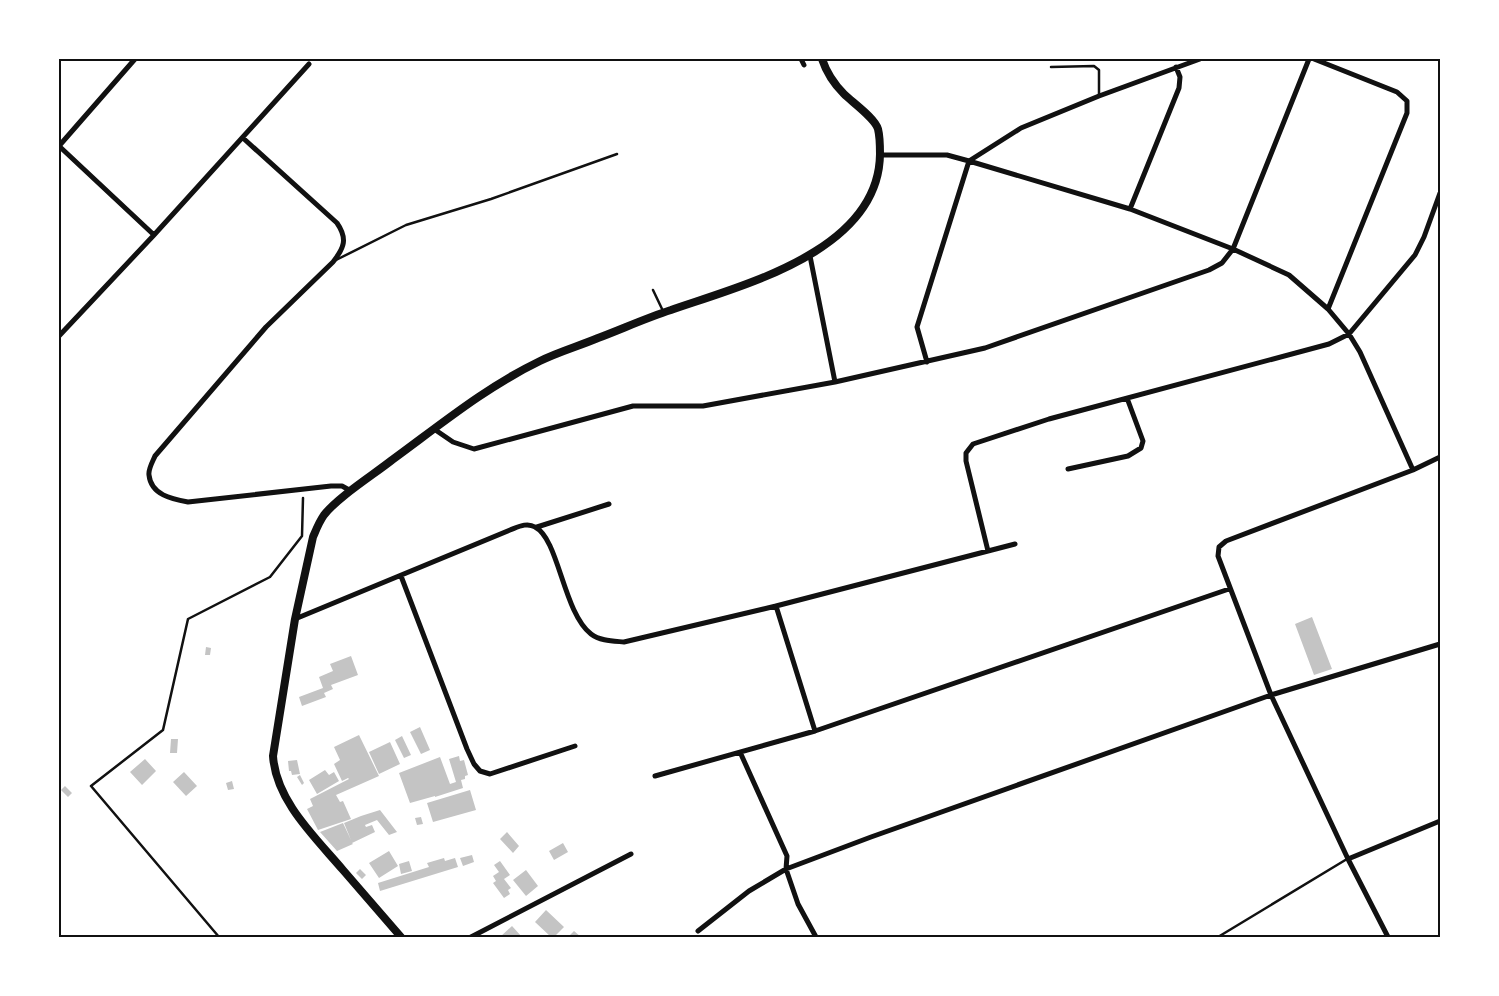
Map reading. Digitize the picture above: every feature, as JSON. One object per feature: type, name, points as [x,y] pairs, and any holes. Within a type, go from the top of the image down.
[{"type":"main road","points":[[401,937],[307,828],[292,806],[274,770],[274,756],[295,619],[313,537],[325,514],[351,491],[501,382],[542,360],[664,312],[769,276],[810,256],[848,225],[864,207],[875,184],[880,155],[878,129],[876,124],[842,92],[822,59]]},
{"type":"street","points":[[135,59],[59,146],[154,235]]},
{"type":"street","points":[[801,59],[804,65]]},
{"type":"street","points":[[927,362],[917,327],[969,161],[1021,128],[1200,59]]},
{"type":"street","points":[[434,429],[453,442],[474,449],[633,406],[703,406],[835,382],[985,348],[1209,270],[1222,263],[1233,249],[1309,59]]},
{"type":"street","points":[[1314,59],[1398,92],[1407,101],[1407,113],[1328,309]]},
{"type":"street","points":[[59,336],[154,235],[309,64]]},
{"type":"street","points":[[1130,209],[1179,88],[1180,77],[1176,67]]},
{"type":"street","points":[[243,138],[337,223],[343,232],[344,242],[340,252],[332,262],[266,327],[155,456],[148,474],[154,489],[169,498],[188,502],[304,488],[342,486],[351,491]]},
{"type":"street","points":[[880,155],[947,155],[969,161],[1130,209],[1233,249],[1289,275],[1328,309],[1349,334],[1360,352],[1414,470]]},
{"type":"street","points":[[988,551],[967,473],[966,453],[974,444],[1050,419],[1329,344],[1349,334],[1415,255],[1424,237],[1440,193]]},
{"type":"street","points":[[810,256],[835,382]]},
{"type":"street","points":[[1068,468],[1128,456],[1141,448],[1143,441],[1127,398]]},
{"type":"street","points":[[1388,937],[1348,859],[1271,695],[1218,556],[1219,547],[1226,541],[1414,470],[1440,457]]},
{"type":"street","points":[[536,527],[609,504]]},
{"type":"street","points":[[295,619],[520,526],[529,524],[536,527],[548,542],[572,609],[581,624],[592,636],[606,641],[624,642],[776,606],[1015,544]]},
{"type":"street","points":[[401,576],[467,749],[474,764],[480,771],[490,774],[575,746]]},
{"type":"street","points":[[655,776],[815,731],[1229,589]]},
{"type":"street","points":[[776,606],[815,731]]},
{"type":"street","points":[[698,931],[749,891],[786,869],[1271,695],[1440,644]]},
{"type":"street","points":[[740,752],[788,856],[786,869],[798,904],[816,937]]},
{"type":"street","points":[[1348,859],[1440,821]]},
{"type":"street","points":[[471,937],[631,854]]},
{"type":"lane","points":[[1051,66],[1097,67],[1099,70],[1100,96]]},
{"type":"lane","points":[[332,262],[406,225],[491,198],[617,154]]},
{"type":"lane","points":[[653,290],[664,312]]},
{"type":"lane","points":[[1218,937],[1348,859]]},
{"type":"path","points":[[219,937],[91,786],[163,730],[188,619],[270,577],[302,536],[304,488]]},
{"type":"building","points":[[1312,617],[1332,669],[1314,675],[1295,624]]},
{"type":"building","points":[[206,647],[211,648],[210,655],[205,655]]},
{"type":"building","points":[[351,656],[358,675],[331,685],[333,689],[324,693],[326,697],[302,706],[299,697],[323,688],[319,677],[333,671],[330,664]]},
{"type":"building","points":[[420,727],[430,750],[421,754],[410,732]]},
{"type":"building","points":[[359,735],[379,776],[336,795],[340,802],[343,801],[351,819],[318,830],[307,809],[313,806],[310,799],[349,779],[342,781],[334,764],[340,760],[334,747]]},
{"type":"building","points":[[402,736],[411,755],[404,758],[395,740]]},
{"type":"building","points":[[171,739],[178,739],[177,753],[170,753]]},
{"type":"building","points":[[390,742],[400,764],[379,774],[369,752]]},
{"type":"building","points":[[459,756],[460,761],[464,760],[468,775],[465,776],[465,779],[461,780],[463,788],[410,803],[399,773],[440,757],[450,784],[456,782],[449,759]]},
{"type":"building","points":[[145,759],[156,771],[142,785],[130,772]]},
{"type":"building","points":[[297,760],[300,774],[292,775],[291,771],[289,771],[288,761]]},
{"type":"building","points":[[325,770],[329,775],[334,772],[339,781],[317,794],[309,780]]},
{"type":"building","points":[[184,772],[197,786],[186,796],[173,782]]},
{"type":"building","points":[[300,775],[304,783],[302,785],[297,777]]},
{"type":"building","points":[[232,781],[234,789],[228,790],[226,783]]},
{"type":"building","points":[[65,786],[72,793],[68,797],[61,790]]},
{"type":"building","points":[[470,790],[476,810],[433,822],[427,803]]},
{"type":"building","points":[[380,810],[397,832],[389,835],[377,820],[365,825],[366,827],[372,825],[375,832],[337,851],[320,832],[343,823],[351,840],[344,823]]},
{"type":"building","points":[[421,817],[423,824],[417,825],[415,818]]},
{"type":"building","points":[[507,832],[519,846],[513,853],[500,839]]},
{"type":"building","points":[[563,843],[568,852],[554,860],[549,851]]},
{"type":"building","points":[[389,851],[398,866],[379,878],[369,863]]},
{"type":"building","points":[[472,855],[474,862],[463,866],[460,858]]},
{"type":"building","points":[[444,858],[445,861],[455,858],[458,867],[380,891],[378,883],[429,867],[427,863]]},
{"type":"building","points":[[409,861],[412,871],[401,874],[399,864]]},
{"type":"building","points":[[500,861],[510,875],[504,879],[511,888],[508,890],[510,894],[504,898],[493,883],[496,881],[493,876],[499,872],[494,865]]},
{"type":"building","points":[[360,869],[366,875],[362,879],[356,873]]},
{"type":"building","points":[[526,870],[538,886],[526,896],[513,880]]},
{"type":"building","points":[[546,910],[564,927],[554,937],[551,937],[535,922]]},
{"type":"building","points":[[512,926],[522,937],[500,937]]},
{"type":"building","points":[[574,931],[581,937],[568,937]]}]
